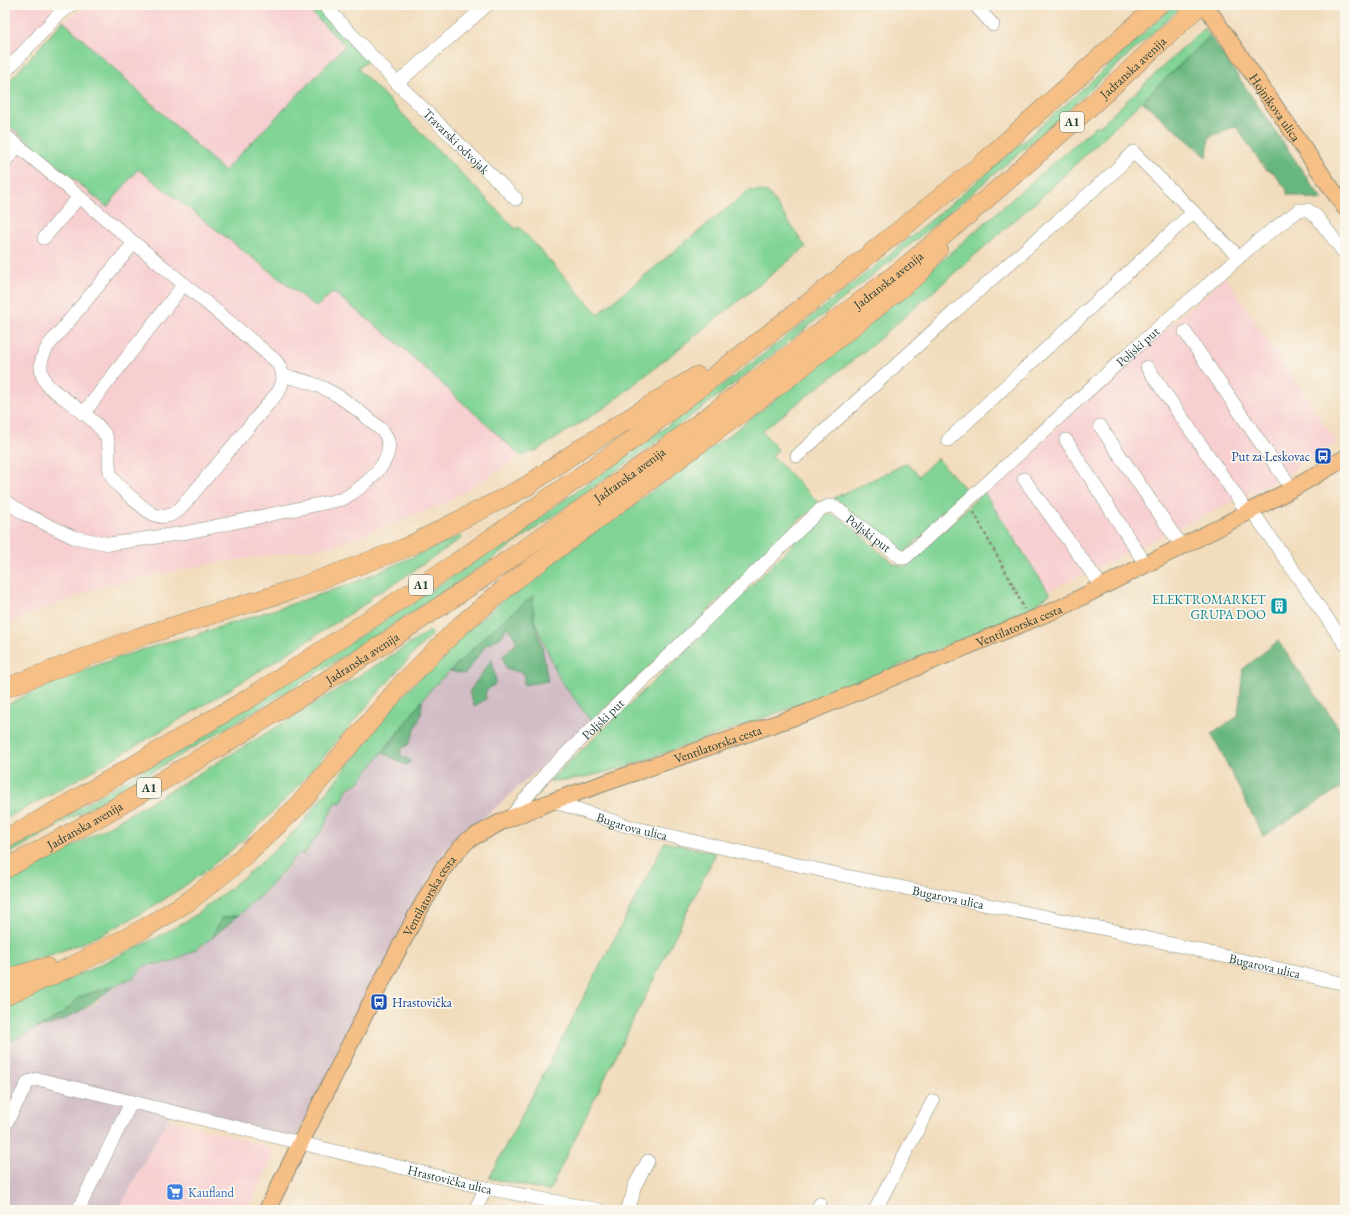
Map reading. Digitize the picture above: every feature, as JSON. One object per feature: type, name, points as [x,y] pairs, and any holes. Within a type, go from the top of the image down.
[{"type":"highway","name":"Jadranska avenija","points":[[5,839],[253,696],[456,563],[628,443],[815,298],[982,164],[1158,5]]},
{"type":"highway","name":"Jadranska avenija","points":[[5,869],[103,816],[290,703],[417,621],[556,527],[650,460],[861,302],[957,224],[1106,92],[1200,5]]},
{"type":"highway","points":[[5,996],[73,966],[144,928],[188,901],[232,867],[298,806],[402,684],[460,626],[515,580],[782,383],[879,307],[920,273],[957,224]]},
{"type":"highway","points":[[5,688],[40,676],[85,657],[142,636],[292,590],[405,548],[527,486],[815,298]]},
{"type":"highway","points":[[5,700],[40,676]]},
{"type":"highway","points":[[5,979],[89,952],[144,928]]},
{"type":"main road","name":"Hojnikova ulica","points":[[1205,5],[1345,208]]},
{"type":"main road","name":"Ventilatorska cesta","points":[[267,1210],[302,1143],[370,1004],[442,870],[468,840],[510,818],[553,801],[809,712],[1060,608],[1182,547],[1344,462]]},
{"type":"street","points":[[5,72],[58,15],[71,5]]},
{"type":"street","name":"Travarski odvojak","points":[[324,5],[397,83],[516,199]]},
{"type":"street","points":[[397,83],[487,5]]},
{"type":"street","points":[[974,5],[993,25]]},
{"type":"street","points":[[5,135],[276,360],[282,368],[282,384],[279,391],[180,509],[173,514],[162,516],[149,513],[116,483],[110,473],[109,446],[105,434],[84,414],[48,386],[42,378],[40,363],[48,346],[134,243]]},
{"type":"street","points":[[5,162],[18,146]]},
{"type":"street","points":[[797,456],[953,313],[1115,170],[1133,152],[1239,257]]},
{"type":"street","points":[[44,238],[79,197]]},
{"type":"street","name":"Poljski put","points":[[510,818],[547,772],[821,509],[829,506],[835,507],[902,558],[905,558],[1128,355],[1239,257],[1299,210],[1308,210],[1317,216],[1345,254]]},
{"type":"street","points":[[948,440],[1193,212]]},
{"type":"street","points":[[84,414],[184,284]]},
{"type":"street","points":[[1185,332],[1292,489]]},
{"type":"street","points":[[1147,367],[1345,644]]},
{"type":"street","points":[[5,501],[24,514],[73,537],[108,544],[123,543],[184,532],[343,499],[352,493],[382,466],[388,453],[387,436],[337,393],[306,381],[283,376]]},
{"type":"street","points":[[1100,426],[1182,547]]},
{"type":"street","points":[[1066,440],[1146,565]]},
{"type":"street","points":[[1024,479],[1102,587]]},
{"type":"street","name":"Bugarova ulica","points":[[553,801],[627,826],[846,876],[1115,931],[1345,984]]},
{"type":"street","name":"Hrastovička ulica","points":[[5,1125],[28,1082],[38,1079],[131,1103],[486,1188],[598,1210]]},
{"type":"street","points":[[875,1210],[933,1101]]},
{"type":"street","points":[[78,1210],[131,1103]]},
{"type":"street","points":[[626,1210],[632,1198],[634,1187],[648,1161]]},
{"type":"street","points":[[475,1210],[486,1188]]},
{"type":"path","points":[[973,496],[974,512],[1014,587],[1029,620]]},
{"type":"shaded area","points":[[5,5],[58,5],[5,63]]},
{"type":"shaded area","points":[[91,5],[304,5],[345,46],[224,172],[63,21]]},
{"type":"shaded area","points":[[5,122],[107,207],[137,169],[316,306],[333,292],[394,340],[521,456],[444,504],[333,546],[203,565],[103,586],[5,625]]},
{"type":"shaded area","points":[[1225,277],[1337,443],[1301,464],[1289,474],[1048,591],[984,492]]},
{"type":"shaded area","points":[[533,596],[560,679],[591,721],[501,803],[448,847],[431,875],[296,1139],[175,1107],[119,1210],[5,1210],[5,1044],[34,1029],[46,1027],[96,1003],[113,986],[134,977],[145,965],[160,964],[196,949],[239,915],[262,894],[323,829],[335,801],[341,803],[347,789],[359,782],[432,688],[494,628]]},
{"type":"shaded area","points":[[167,1119],[262,1145],[275,1154],[247,1210],[119,1210]]},
{"type":"green space","points":[[304,5],[318,5],[369,59],[358,69],[516,229],[519,227],[598,314],[749,190],[768,192],[806,247],[607,406],[536,451],[521,456],[394,340],[333,292],[316,307],[138,169],[107,207],[5,122],[5,86],[63,21],[224,171],[345,46]]},
{"type":"green space","points":[[1174,5],[1183,5],[1040,134],[939,221],[831,309],[665,436],[552,517],[419,608],[283,694],[145,776],[5,856],[5,849],[73,811],[174,751],[394,615],[512,536],[628,455],[742,371],[853,284],[963,194],[1070,101]]},
{"type":"green space","points":[[1204,28],[1210,36],[1039,199],[871,346],[762,431],[778,450],[772,456],[820,504],[794,524],[702,617],[591,721],[560,679],[534,620],[533,597],[494,628],[432,688],[359,782],[347,789],[341,803],[335,802],[323,829],[304,854],[299,853],[262,894],[239,915],[221,918],[213,937],[196,949],[171,962],[145,965],[134,977],[113,986],[79,997],[60,1016],[5,1044],[5,1004],[91,969],[154,939],[193,917],[229,889],[263,861],[301,825],[396,703],[461,636],[516,589],[727,437],[838,351],[1097,125],[1099,127]]},
{"type":"green space","points":[[1210,36],[1323,201],[1287,194],[1287,190],[1273,172],[1265,169],[1236,126],[1209,137],[1207,157],[1142,101]]},
{"type":"green space","points":[[937,458],[969,493],[905,552],[900,551],[834,498],[907,463],[919,476]]},
{"type":"green space","points":[[984,492],[1050,594],[1039,603],[986,630],[866,679],[746,724],[625,767],[597,775],[549,781],[695,642],[808,529],[828,513],[842,519],[894,564],[905,567]]},
{"type":"green space","points":[[460,536],[462,538],[383,591],[374,594],[368,602],[234,687],[97,768],[5,819],[5,706],[49,685],[95,666],[188,636],[190,638],[197,636],[198,634],[351,584]]},
{"type":"green space","points":[[533,596],[534,620],[542,647],[548,681],[523,685],[525,674],[506,668],[503,656],[517,642],[508,626],[500,638],[486,645],[465,674],[450,671],[494,628]]},
{"type":"green space","points":[[430,631],[432,634],[296,788],[255,829],[209,868],[161,901],[110,930],[85,942],[58,952],[5,968],[5,884],[113,824],[220,761]]},
{"type":"green space","points":[[1278,641],[1345,737],[1345,785],[1263,836],[1212,734],[1238,716],[1243,669]]},
{"type":"green space","points":[[492,659],[496,683],[485,692],[486,699],[474,706],[469,692]]},
{"type":"green space","points":[[422,701],[421,715],[409,744],[401,749],[400,755],[411,761],[406,765],[383,753]]},
{"type":"green space","points":[[665,842],[716,853],[549,1191],[489,1178]]},
{"type":"green space","points":[[239,915],[213,937],[221,918]]},
{"type":"green space","points":[[113,986],[96,1000],[76,1013],[56,1023],[34,1029],[60,1016],[79,997]]},
{"type":"place","name":"Put za Leskovac","points":[[1323,456]]},
{"type":"place","name":"ELEKTROMARKET GRUPA DOO","points":[[1279,606]]},
{"type":"place","name":"Hrastovička","points":[[379,1002]]},
{"type":"place","name":"Kaufland","points":[[175,1192]]}]
